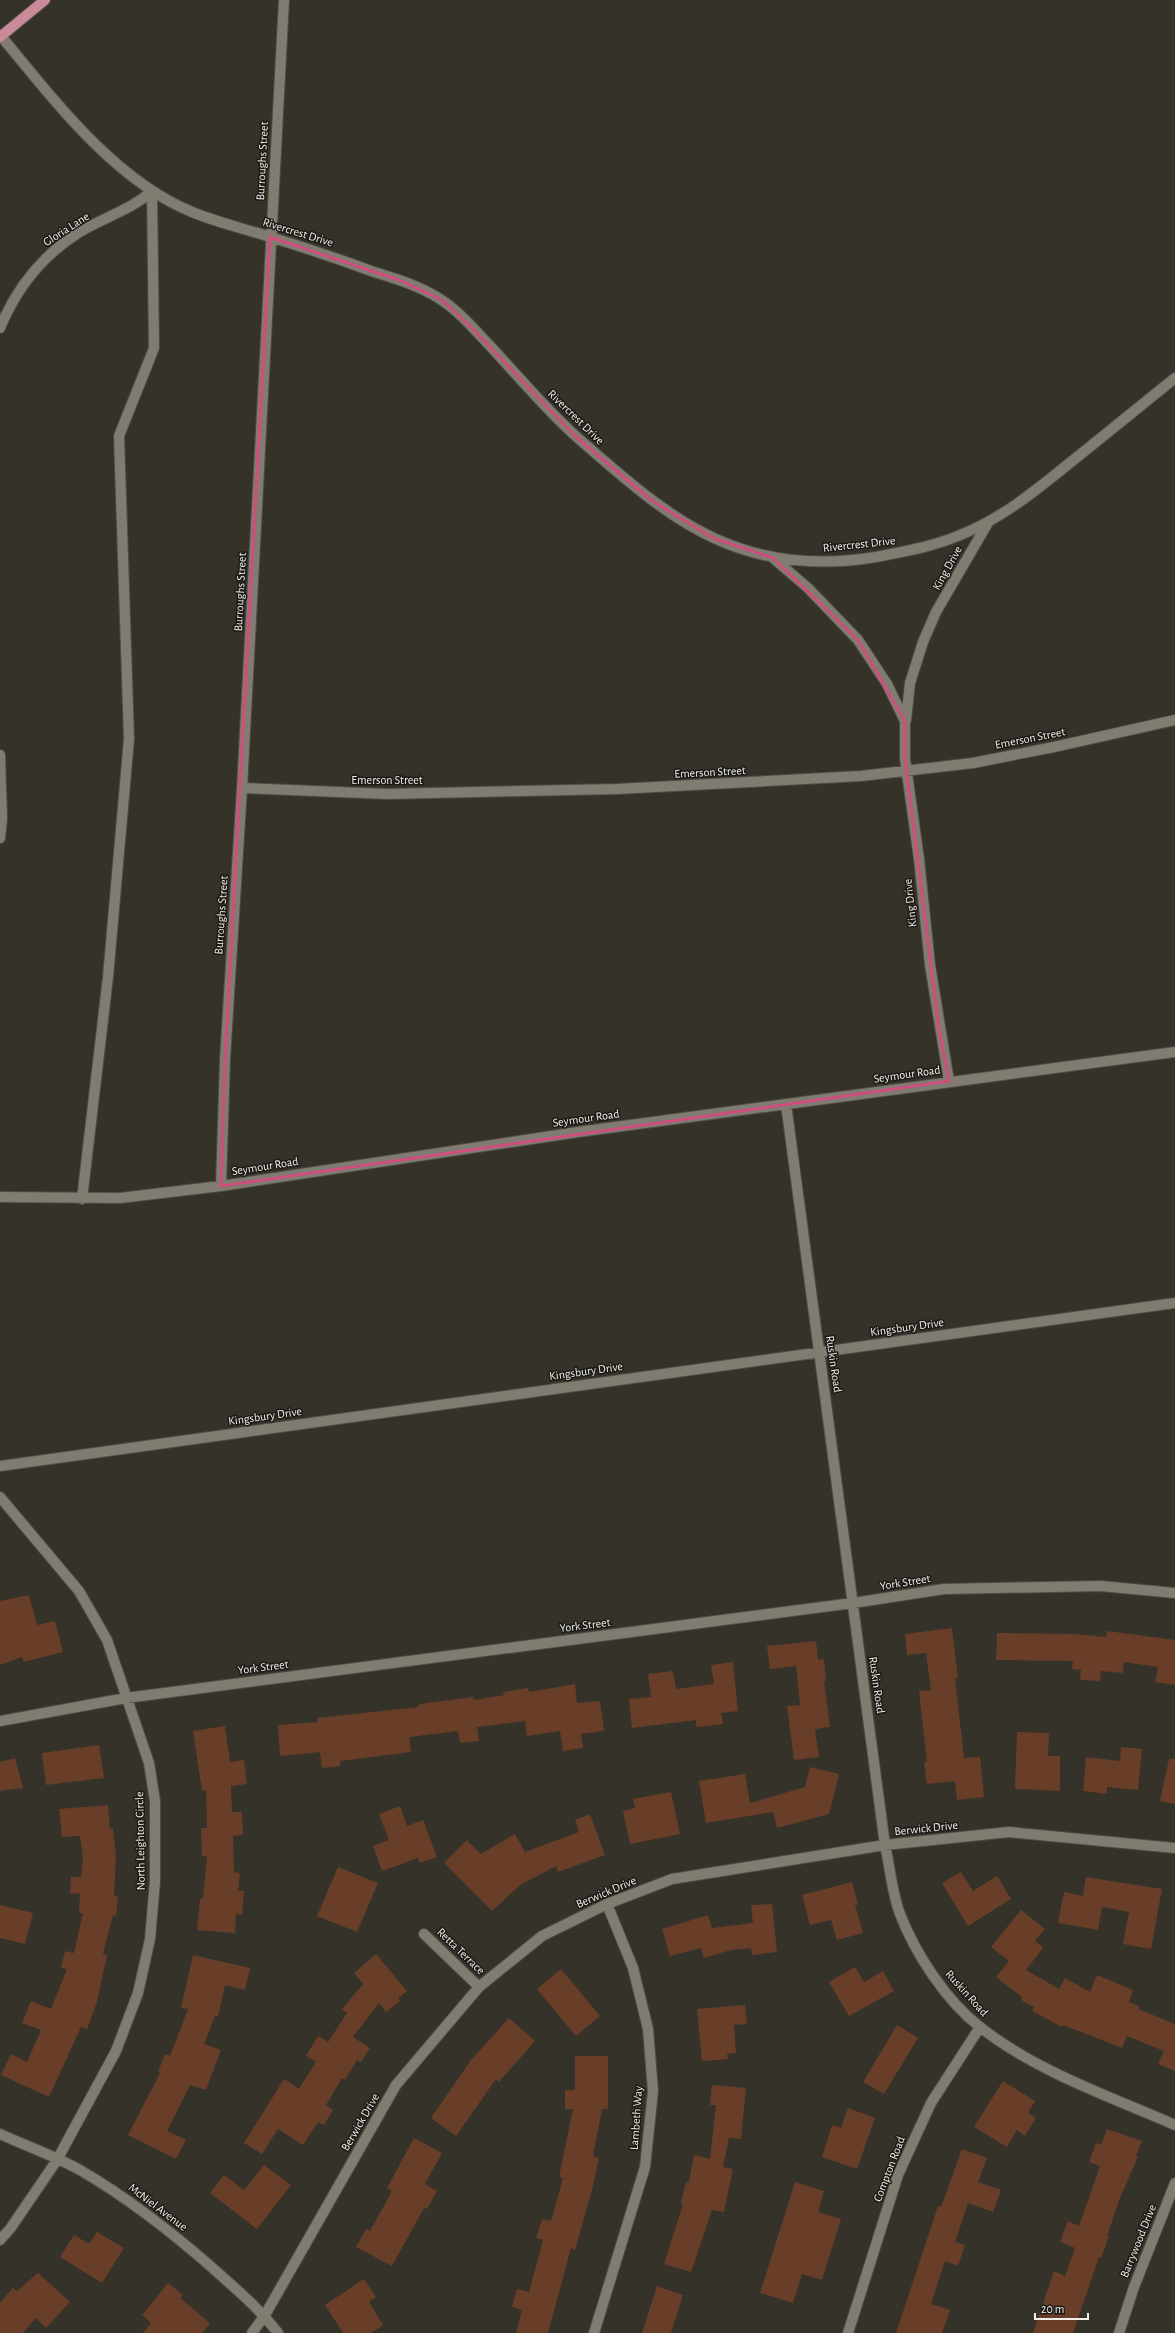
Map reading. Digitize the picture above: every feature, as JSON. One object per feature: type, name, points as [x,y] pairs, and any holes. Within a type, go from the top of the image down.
[{"type":"main road","points":[[1,37],[45,0]]},
{"type":"street","name":"Burroughs Street","points":[[221,1186],[225,1059],[242,788],[270,237],[284,0]]},
{"type":"street","name":"Rivercrest Drive","points":[[1,37],[42,85],[107,154],[152,191],[192,212],[399,280],[442,300],[468,324],[575,436],[651,500],[713,538],[735,547],[773,558],[825,562],[855,560],[911,551],[942,542],[989,521],[1023,500],[1175,378]]},
{"type":"street","name":"Gloria Lane","points":[[0,328],[8,310],[26,281],[49,254],[78,233],[140,202],[152,191]]},
{"type":"street","points":[[82,1199],[108,977],[129,739],[119,436],[154,348],[152,191]]},
{"type":"street","name":"King Drive","points":[[949,1081],[930,965],[919,859],[906,771],[905,721],[910,683],[923,642],[936,612],[989,521]]},
{"type":"street","name":"King Drive","points":[[773,558],[813,593],[858,640],[886,684],[905,721]]},
{"type":"street","name":"Emerson Street","points":[[242,788],[387,794],[610,789],[752,783],[906,771],[1010,756],[1175,720]]},
{"type":"street","points":[[0,754],[2,804],[0,838]]},
{"type":"street","name":"Seymour Road","points":[[0,1197],[82,1199],[120,1198],[221,1186],[949,1081],[1175,1052]]},
{"type":"street","name":"Ruskin Road","points":[[786,1104],[885,1845],[900,1913],[926,1965],[960,2008],[980,2027],[1039,2065],[1175,2125]]},
{"type":"street","name":"Kingsbury Drive","points":[[0,1466],[1175,1303]]},
{"type":"street","name":"North Leighton Circle","points":[[0,1497],[79,1590],[107,1640],[149,1763],[155,1801],[155,1881],[150,1938],[138,1993],[116,2051],[57,2160],[10,2229],[0,2240]]},
{"type":"street","name":"York Street","points":[[0,1721],[126,1698],[853,1603],[944,1589],[1101,1586],[1175,1593]]},
{"type":"street","name":"Berwick Drive","points":[[252,2333],[265,2315],[396,2085],[480,1987],[542,1936],[607,1904],[672,1879],[885,1845],[1009,1832],[1175,1848]]},
{"type":"street","name":"Lambeth Way","points":[[594,2333],[645,2167],[653,2091],[648,2029],[634,1968],[607,1904]]},
{"type":"street","name":"Retta Terrace","points":[[424,1934],[480,1987]]},
{"type":"street","name":"Compton Road","points":[[848,2333],[898,2175],[931,2103],[980,2027]]},
{"type":"street","name":"McNiel Avenue","points":[[0,2134],[78,2169],[126,2198],[170,2231],[265,2315],[278,2333]]},
{"type":"street","name":"Barrywood Drive","points":[[1119,2333],[1134,2287],[1175,2183]]},
{"type":"highlighted area","points":[[270,237],[399,280],[442,300],[468,324],[575,436],[651,500],[713,538],[773,558],[858,640],[905,721],[905,759],[939,1029],[949,1081],[221,1186],[225,1059]]},
{"type":"building","points":[[29,1595],[37,1625],[55,1621],[63,1652],[24,1662],[22,1657],[0,1665],[0,1601]]},
{"type":"building","points":[[952,1628],[958,1678],[955,1678],[964,1758],[980,1757],[984,1797],[957,1800],[955,1781],[927,1784],[924,1762],[927,1762],[919,1691],[931,1690],[926,1653],[907,1655],[905,1634]]},
{"type":"building","points":[[1107,1631],[1175,1640],[1175,1685],[1155,1682],[1158,1667],[1124,1662],[1123,1673],[1101,1671],[1100,1681],[1080,1680],[1081,1670],[1072,1669],[1073,1661],[996,1660],[997,1633],[1074,1634],[1106,1637]]},
{"type":"building","points":[[816,1641],[818,1660],[824,1659],[826,1681],[824,1681],[830,1727],[815,1729],[819,1757],[794,1760],[787,1706],[800,1705],[796,1666],[770,1669],[767,1646]]},
{"type":"building","points":[[733,1662],[738,1711],[721,1713],[723,1724],[696,1727],[696,1720],[632,1728],[629,1699],[651,1697],[648,1674],[673,1671],[676,1689],[714,1684],[711,1665]]},
{"type":"building","points":[[575,1684],[577,1703],[600,1701],[604,1731],[581,1734],[583,1748],[563,1751],[560,1731],[527,1736],[525,1721],[477,1727],[479,1741],[460,1743],[458,1731],[409,1737],[411,1752],[340,1761],[340,1766],[322,1768],[320,1752],[280,1756],[278,1725],[318,1722],[317,1718],[419,1707],[419,1704],[473,1697],[474,1700],[504,1695],[503,1692],[528,1688],[529,1692]]},
{"type":"building","points":[[225,1726],[230,1762],[244,1760],[247,1784],[231,1786],[232,1812],[242,1812],[243,1835],[233,1836],[234,1872],[240,1873],[238,1891],[244,1891],[242,1915],[236,1914],[235,1933],[197,1930],[200,1899],[203,1899],[207,1856],[202,1856],[201,1828],[207,1828],[206,1790],[202,1791],[193,1731]]},
{"type":"building","points":[[1017,1732],[1049,1733],[1048,1756],[1060,1756],[1060,1791],[1015,1789]]},
{"type":"building","points":[[99,1745],[104,1778],[46,1785],[42,1753]]},
{"type":"building","points":[[1121,1747],[1142,1749],[1138,1790],[1107,1787],[1107,1794],[1083,1791],[1086,1757],[1120,1761]]},
{"type":"building","points":[[15,1758],[23,1788],[0,1791],[0,1762]]},
{"type":"building","points":[[1169,1759],[1175,1759],[1175,1804],[1160,1801]]},
{"type":"building","points":[[810,1767],[839,1774],[829,1814],[777,1828],[773,1812],[706,1823],[699,1781],[745,1774],[750,1803],[805,1787]]},
{"type":"building","points":[[671,1792],[680,1834],[630,1844],[623,1811],[635,1808],[633,1799]]},
{"type":"building","points":[[108,1805],[110,1829],[113,1828],[116,1857],[114,1896],[118,1896],[116,1916],[113,1915],[103,1954],[107,1955],[97,2002],[87,2029],[81,2027],[49,2097],[1,2075],[11,2054],[27,2062],[41,2030],[22,2023],[31,2001],[51,2009],[67,1969],[61,1968],[65,1951],[74,1953],[83,1913],[79,1913],[80,1894],[70,1893],[71,1877],[81,1877],[83,1858],[80,1836],[62,1837],[59,1809]]},
{"type":"building","points":[[400,1806],[407,1826],[423,1820],[437,1857],[420,1863],[418,1858],[382,1871],[373,1846],[389,1840],[379,1814]]},
{"type":"building","points":[[590,1814],[605,1855],[558,1872],[556,1866],[520,1885],[492,1911],[444,1863],[467,1840],[481,1854],[515,1834],[525,1852],[579,1832],[575,1820]]},
{"type":"building","points":[[338,1867],[378,1883],[357,1932],[317,1916]]},
{"type":"building","points":[[961,1872],[973,1891],[997,1876],[1011,1899],[968,1926],[942,1883]]},
{"type":"building","points":[[1086,1877],[1162,1889],[1151,1949],[1123,1944],[1129,1912],[1102,1907],[1098,1930],[1058,1923],[1064,1892],[1083,1896]]},
{"type":"building","points":[[852,1882],[858,1904],[855,1905],[863,1933],[837,1940],[831,1920],[810,1925],[802,1895]]},
{"type":"building","points":[[772,1904],[777,1952],[752,1955],[751,1948],[731,1950],[704,1958],[701,1948],[670,1956],[662,1929],[708,1915],[712,1928],[753,1923],[751,1905]]},
{"type":"building","points":[[0,1905],[33,1913],[25,1944],[0,1938]]},
{"type":"building","points":[[1021,1910],[1045,1929],[1035,1941],[1043,1948],[1026,1970],[1059,1989],[1065,1978],[1090,1992],[1097,1975],[1133,1990],[1129,2002],[1139,2006],[1138,2009],[1175,2024],[1175,2071],[1158,2064],[1164,2051],[1127,2036],[1122,2048],[1063,2025],[1062,2027],[1032,2011],[1034,2007],[1021,2000],[1022,1997],[996,1977],[1009,1961],[991,1947]]},
{"type":"building","points":[[376,1954],[407,1991],[398,1998],[400,2001],[386,2012],[379,2003],[353,2037],[370,2048],[361,2062],[357,2060],[345,2080],[342,2078],[326,2105],[333,2110],[324,2125],[318,2122],[303,2145],[278,2129],[262,2154],[244,2143],[284,2079],[299,2089],[316,2062],[306,2056],[318,2036],[328,2042],[347,2013],[342,2009],[363,1984],[354,1973]]},
{"type":"building","points":[[193,1955],[250,1968],[245,1990],[225,1985],[218,2017],[215,2016],[204,2044],[221,2050],[206,2090],[190,2085],[167,2131],[186,2140],[176,2159],[128,2135],[160,2073],[158,2072],[165,2054],[170,2056],[188,2009],[181,2008]]},
{"type":"building","points":[[855,1967],[864,1982],[883,1971],[894,1991],[849,2016],[829,1982]]},
{"type":"building","points":[[561,1969],[600,2016],[576,2036],[537,1989]]},
{"type":"building","points":[[745,2005],[747,2024],[734,2025],[736,2053],[727,2054],[728,2059],[702,2061],[697,2009]]},
{"type":"building","points":[[509,2018],[535,2041],[499,2082],[496,2079],[456,2136],[431,2118],[471,2060]]},
{"type":"building","points":[[897,2025],[918,2038],[884,2094],[863,2082]]},
{"type":"building","points":[[575,2056],[608,2056],[608,2109],[602,2109],[593,2156],[599,2158],[592,2190],[575,2250],[571,2248],[548,2333],[516,2333],[522,2310],[512,2307],[517,2289],[529,2292],[543,2240],[536,2238],[542,2219],[551,2221],[563,2178],[559,2177],[573,2109],[565,2109],[565,2090],[575,2090]]},
{"type":"building","points":[[1003,2081],[1035,2101],[1028,2113],[1036,2118],[1025,2136],[1017,2130],[1007,2147],[974,2127]]},
{"type":"building","points":[[712,2085],[746,2088],[741,2139],[729,2138],[723,2167],[733,2169],[724,2212],[712,2210],[691,2272],[664,2264],[683,2204],[681,2203],[686,2182],[689,2182],[694,2155],[710,2159],[716,2105],[710,2105]]},
{"type":"building","points":[[848,2108],[875,2118],[857,2169],[822,2157],[832,2125],[841,2128]]},
{"type":"building","points":[[1107,2129],[1142,2141],[1136,2156],[1138,2157],[1120,2198],[1107,2236],[1109,2236],[1101,2258],[1099,2257],[1073,2333],[1033,2333],[1054,2271],[1065,2276],[1075,2248],[1060,2242],[1068,2221],[1079,2226],[1100,2166],[1089,2162],[1096,2143],[1101,2145]]},
{"type":"building","points":[[414,2138],[442,2153],[425,2184],[437,2191],[427,2209],[424,2208],[392,2266],[356,2247],[366,2229],[370,2231],[392,2191],[387,2188]]},
{"type":"building","points":[[962,2149],[987,2158],[978,2182],[1001,2190],[993,2212],[968,2203],[955,2242],[965,2245],[958,2266],[945,2261],[931,2304],[950,2310],[942,2333],[896,2333],[938,2206],[941,2207]]},
{"type":"building","points":[[264,2165],[291,2185],[257,2229],[210,2193],[224,2175],[244,2190]]},
{"type":"building","points":[[795,2182],[824,2191],[818,2212],[841,2219],[822,2280],[802,2274],[793,2303],[760,2293]]},
{"type":"building","points":[[97,2232],[124,2248],[102,2283],[60,2257],[74,2235],[89,2244]]},
{"type":"building","points":[[38,2273],[70,2302],[46,2328],[36,2318],[23,2333],[0,2333],[0,2303],[13,2288],[17,2291]]},
{"type":"building","points":[[364,2279],[376,2297],[369,2302],[383,2325],[371,2333],[343,2333],[325,2305]]},
{"type":"building","points":[[168,2283],[183,2295],[180,2298],[210,2323],[202,2333],[143,2333],[151,2323],[142,2315]]},
{"type":"building","points":[[657,2286],[683,2295],[671,2333],[642,2333]]}]
